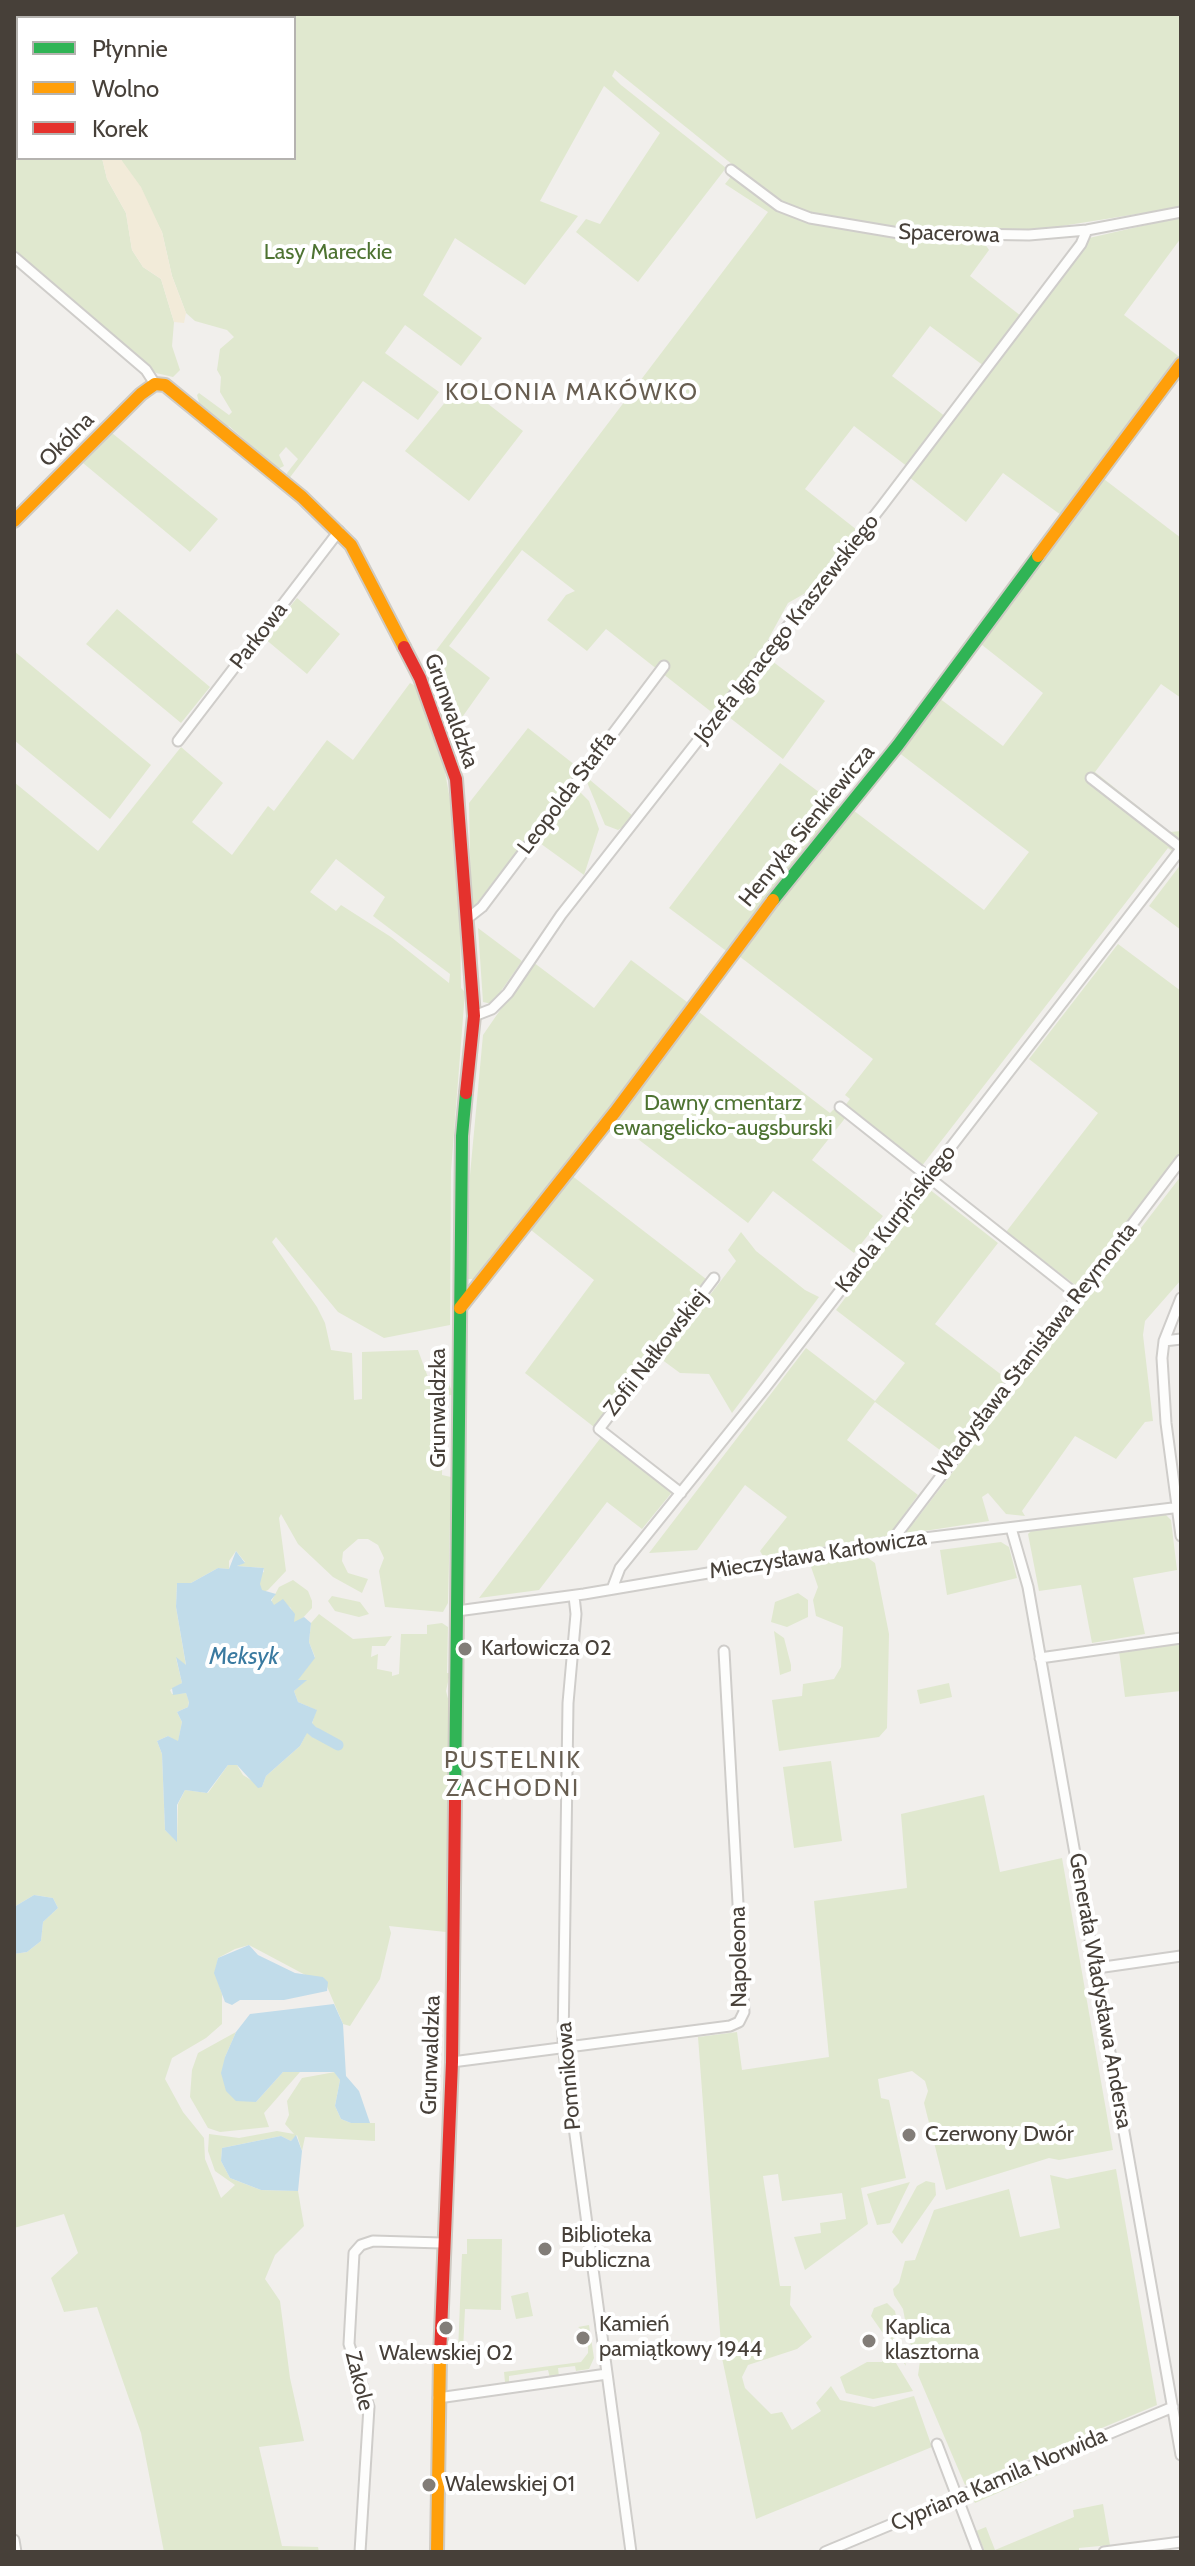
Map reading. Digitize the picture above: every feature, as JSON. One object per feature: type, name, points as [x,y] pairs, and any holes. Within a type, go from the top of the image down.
[{"type":"street","name":"Spacerowa","points":[[731,170],[779,206],[810,218],[873,230],[930,236],[991,237],[1087,230],[1181,212]]},
{"type":"street","name":"Józefa Ignacego Kraszewskiego","points":[[474,1016],[492,1009],[508,993],[561,915],[882,506],[1081,244],[1087,230]]},
{"type":"street","name":"Grunwaldzka","points":[[14,257],[146,370],[152,385],[171,389],[339,531],[362,561],[387,610],[444,738],[458,791],[474,1016],[462,1136],[452,2062],[442,2243],[437,2552]]},
{"type":"street","name":"Henryka Sienkiewicza","points":[[460,1308],[615,1112],[784,885],[898,745],[1181,364]]},
{"type":"street","name":"Okólna","points":[[14,521],[152,385]]},
{"type":"street","name":"Parkowa","points":[[178,741],[339,531]]},
{"type":"street","name":"Leopolda Staffa","points":[[468,918],[482,907],[664,666]]},
{"type":"street","points":[[1091,778],[1181,848]]},
{"type":"street","name":"Karola Kurpińskiego","points":[[612,1589],[620,1568],[929,1178],[1181,848]]},
{"type":"street","points":[[840,1107],[1076,1294]]},
{"type":"street","name":"Władysława Stanisława Reymonta","points":[[891,1542],[1076,1294],[1181,1160]]},
{"type":"street","name":"Zofii Nałkowskiej","points":[[681,1493],[599,1429],[714,1278]]},
{"type":"street","points":[[1181,1298],[1164,1341],[1166,1423],[1181,1536]]},
{"type":"street","points":[[1164,1341],[1181,1339]]},
{"type":"street","name":"Mieczysława Karłowicza","points":[[457,1611],[574,1596],[891,1542],[1179,1507]]},
{"type":"street","name":"Generała Władysława Andersa","points":[[1011,1528],[1028,1587],[1181,2455]]},
{"type":"street","name":"Pomnikowa","points":[[574,1596],[576,1614],[568,1703],[563,2045],[631,2552]]},
{"type":"street","points":[[1040,1658],[1181,1638]]},
{"type":"street","name":"Napoleona","points":[[452,2062],[563,2045],[730,2026],[739,2022],[744,2012],[724,1651]]},
{"type":"street","points":[[1097,1968],[1181,1956]]},
{"type":"street","name":"Zakole","points":[[360,2552],[369,2407],[349,2344],[354,2253],[361,2245],[373,2241],[442,2243]]},
{"type":"street","points":[[438,2398],[607,2374]]},
{"type":"street","name":"Cypriana Kamila Norwida","points":[[825,2552],[1173,2407]]},
{"type":"street","points":[[937,2444],[978,2552]]},
{"type":"street","points":[[14,2540],[16,2552]]},
{"type":"street","points":[[852,2541],[856,2552]]},
{"type":"street","points":[[1104,2552],[1181,2542]]},
{"type":"green space","points":[[14,14],[117,14],[116,16]]},
{"type":"green space","name":"Lasy Mareckie","points":[[1181,14],[1181,207],[1018,233],[916,231],[823,217],[774,198],[615,70],[612,76],[621,85],[726,168],[638,282],[576,232],[586,219],[600,224],[660,133],[604,86],[540,201],[578,216],[525,285],[455,238],[423,295],[482,338],[461,366],[405,325],[385,353],[439,392],[418,420],[363,381],[288,480],[287,473],[298,459],[286,447],[279,455],[284,466],[278,469],[229,426],[227,428],[200,406],[199,393],[229,415],[232,412],[220,392],[221,377],[217,370],[220,349],[234,337],[227,330],[195,321],[186,313],[172,276],[162,232],[121,160],[296,160],[296,16],[126,16]]},
{"type":"green space","points":[[16,36],[16,160],[102,160],[107,179],[126,213],[132,250],[143,267],[161,279],[174,322],[172,346],[180,370],[173,377],[156,373],[145,365],[14,249]]},
{"type":"green space","points":[[733,174],[773,206],[884,234],[983,241],[989,250],[970,276],[1021,316],[984,366],[930,326],[892,376],[946,417],[908,467],[854,426],[805,489],[857,530],[809,591],[788,603],[764,647],[714,714],[606,629],[587,651],[547,620],[566,595],[575,591],[522,550],[449,646],[490,678],[458,723],[445,727],[422,669],[768,212],[725,184]]},
{"type":"green space","points":[[1181,217],[1181,238],[1124,315],[1181,358],[1061,515],[1003,473],[966,522],[909,477],[1089,238]]},
{"type":"green space","points":[[461,383],[523,431],[469,501],[405,451]]},
{"type":"green space","points":[[112,433],[218,519],[190,552],[83,463]]},
{"type":"green space","points":[[1100,476],[1181,538],[1181,698],[1161,684],[1095,772],[1170,832],[1181,831],[1181,843],[1173,852],[1168,848],[921,1167],[844,1107],[850,1099],[845,1095],[873,1059],[739,956],[849,807],[984,910],[1029,852],[898,752],[939,698],[1003,746],[1043,693],[977,641]]},
{"type":"green space","points":[[297,598],[340,634],[307,674],[264,638]]},
{"type":"green space","points":[[117,609],[210,687],[181,723],[86,644]]},
{"type":"green space","points":[[14,651],[151,765],[110,819],[14,740]]},
{"type":"green space","points":[[768,658],[825,701],[783,759],[725,714]]},
{"type":"green space","points":[[410,683],[416,686],[444,766],[455,828],[461,988],[465,992],[451,1171],[450,1325],[384,1338],[338,1312],[276,1237],[272,1242],[317,1307],[325,1323],[331,1350],[352,1353],[354,1400],[362,1399],[362,1352],[418,1350],[429,1380],[444,1374],[454,1395],[443,1395],[442,1475],[451,1477],[448,1603],[443,1612],[385,1607],[379,1571],[384,1558],[378,1545],[368,1539],[358,1539],[343,1552],[342,1561],[348,1573],[368,1579],[362,1593],[333,1577],[298,1544],[281,1514],[286,1571],[268,1590],[259,1594],[248,1586],[244,1579],[264,1572],[264,1568],[237,1566],[245,1562],[236,1551],[229,1561],[229,1569],[218,1568],[191,1583],[177,1583],[176,1607],[186,1666],[176,1658],[182,1683],[170,1690],[172,1694],[186,1693],[189,1701],[188,1707],[177,1712],[182,1722],[178,1742],[168,1736],[157,1741],[162,1754],[165,1830],[177,1841],[178,1804],[185,1790],[208,1793],[228,1765],[237,1765],[243,1775],[262,1787],[266,1776],[300,1746],[307,1732],[313,1738],[319,1730],[312,1724],[316,1710],[298,1702],[294,1691],[306,1680],[297,1680],[315,1657],[309,1642],[311,1623],[319,1614],[353,1639],[392,1636],[385,1646],[372,1646],[371,1657],[378,1654],[377,1669],[392,1672],[392,1676],[399,1674],[401,1634],[427,1634],[427,1625],[442,1623],[448,1627],[447,1673],[450,1673],[446,1691],[450,1706],[446,1932],[389,1926],[391,1933],[380,1979],[350,2026],[343,2024],[323,1977],[311,1978],[249,1945],[235,1949],[218,1958],[215,1973],[222,1994],[222,2024],[206,2038],[172,2058],[165,2079],[183,2112],[204,2138],[205,2159],[221,2198],[235,2185],[215,2171],[208,2151],[209,2134],[239,2138],[277,2131],[294,2134],[285,2124],[289,2115],[287,2101],[302,2078],[335,2072],[340,2080],[335,2106],[341,2119],[351,2123],[375,2123],[375,2141],[305,2137],[302,2151],[297,2135],[291,2141],[281,2136],[222,2148],[221,2161],[230,2178],[261,2190],[298,2191],[304,2226],[275,2255],[265,2279],[280,2301],[290,2378],[304,2441],[259,2447],[282,2546],[318,2547],[319,2552],[164,2552],[141,2433],[97,2307],[64,2312],[51,2278],[78,2253],[64,2214],[14,2228],[14,1954],[27,1952],[41,1941],[43,1922],[58,1908],[53,1898],[34,1895],[14,1907],[14,782],[98,851],[181,747],[223,783],[192,822],[232,855],[268,806],[274,811],[327,740],[353,760]],"holes":[[[336,859],[385,897],[373,916],[450,974],[449,983],[391,937],[341,905],[336,911],[310,892]]]},
{"type":"green space","points":[[528,728],[580,769],[475,906],[471,903],[469,803]]},
{"type":"green space","points":[[780,763],[839,807],[729,953],[669,908]]},
{"type":"green space","points":[[584,775],[633,816],[628,824],[618,830],[605,825]]},
{"type":"green space","points":[[579,791],[589,801],[599,829],[584,875],[537,841],[574,792]]},
{"type":"green space","points":[[1181,864],[1181,930],[1149,906]]},
{"type":"green space","points":[[478,928],[522,961],[492,1004],[483,1002]]},
{"type":"green space","points":[[1118,944],[1181,991],[1181,1154],[1078,1287],[1006,1232],[1098,1113],[1029,1059]]},
{"type":"green space","points":[[631,960],[691,1005],[517,1228],[490,1257],[478,1279],[468,1279],[470,1175],[483,1035],[533,962],[594,1008]]},
{"type":"green space","name":"Dawny cmentarz ewangelicko-augsburski","points":[[695,1009],[830,1113],[835,1108],[846,1117],[812,1160],[883,1216],[854,1253],[773,1191],[748,1223],[613,1120]]},
{"type":"green space","points":[[571,1175],[706,1279],[594,1427],[525,1373],[594,1280],[531,1230]]},
{"type":"green space","points":[[1181,1176],[1181,1280],[1145,1321],[1143,1335],[1153,1421],[1145,1422],[1116,1459],[1075,1436],[1022,1511],[1025,1516],[1006,1514],[988,1493],[982,1497],[989,1521],[763,1556],[760,1551],[787,1517],[745,1485],[697,1550],[649,1553],[806,1348],[875,1401],[905,1363],[836,1310],[929,1189],[998,1243],[935,1324],[1007,1379],[948,1456],[875,1402],[847,1440],[918,1495],[898,1523],[915,1521]]},
{"type":"green space","points":[[741,1232],[756,1251],[805,1290],[819,1297],[732,1413],[709,1374],[680,1373],[661,1359],[736,1261],[728,1250]]},
{"type":"green space","points":[[602,1436],[673,1491],[642,1529],[607,1502],[539,1590],[479,1598]]},
{"type":"green space","points":[[1164,1513],[1171,1520],[1177,1570],[1133,1578],[1145,1634],[1092,1643],[1081,1585],[1039,1591],[1028,1534],[1033,1529]]},
{"type":"green space","points":[[1001,1542],[1009,1547],[1017,1578],[947,1595],[940,1550]]},
{"type":"green space","points":[[865,1556],[875,1563],[889,1634],[887,1728],[879,1737],[779,1751],[772,1700],[802,1696],[803,1684],[834,1679],[841,1667],[843,1627],[816,1616],[813,1600],[818,1587],[810,1564]]},
{"type":"green space","points":[[293,1580],[308,1591],[312,1601],[312,1608],[299,1622],[294,1622],[291,1608],[285,1604],[274,1606],[271,1602],[279,1587]]},
{"type":"green space","points":[[798,1593],[808,1600],[808,1617],[787,1627],[771,1622],[775,1602]]},
{"type":"green space","points":[[332,1596],[360,1602],[369,1614],[359,1617],[335,1611],[328,1601]]},
{"type":"green space","points":[[774,1631],[784,1638],[791,1665],[791,1671],[780,1675]]},
{"type":"green space","points":[[1181,1642],[1181,1691],[1125,1697],[1119,1651]]},
{"type":"green space","points":[[949,1683],[952,1697],[920,1704],[917,1690]]},
{"type":"green space","points":[[831,1761],[842,1841],[794,1848],[783,1767]]},
{"type":"green space","points":[[984,1795],[1000,1872],[1062,1858],[1113,2150],[1059,2160],[1049,2158],[946,2190],[924,2103],[928,2091],[925,2081],[912,2071],[878,2079],[881,2098],[889,2100],[906,2178],[861,2188],[868,2224],[805,2270],[794,2237],[821,2233],[820,2223],[846,2219],[842,2193],[782,2201],[778,2174],[763,2176],[780,2286],[791,2286],[790,2305],[812,2337],[797,2349],[748,2365],[742,2377],[745,2388],[771,2414],[782,2412],[792,2430],[821,2411],[816,2403],[831,2386],[840,2400],[874,2407],[914,2396],[932,2447],[756,2519],[722,2358],[698,2037],[737,2032],[742,2070],[829,2057],[814,1901],[907,1888],[901,1814]]},
{"type":"green space","points":[[236,2032],[225,2057],[256,2102],[283,2072],[300,2072],[264,2113],[269,2127],[220,2132],[208,2128],[190,2097],[192,2070],[198,2053]]},
{"type":"green space","points":[[1116,2169],[1157,2405],[965,2485],[918,2375],[920,2361],[909,2341],[903,2309],[894,2295],[893,2289],[899,2283],[905,2261],[915,2260],[934,2210],[1009,2189],[1020,2237],[1060,2228],[1050,2175],[1067,2179]]},
{"type":"green space","points":[[926,2181],[935,2183],[936,2195],[902,2244],[892,2232],[917,2186]]},
{"type":"green space","points":[[910,2182],[890,2223],[877,2225],[867,2194]]},
{"type":"green space","points":[[467,2239],[502,2239],[501,2310],[465,2309],[463,2351],[458,2351],[462,2254],[467,2254]]},
{"type":"green space","points":[[528,2292],[533,2316],[516,2319],[511,2296]]},
{"type":"green space","points":[[887,2303],[895,2311],[906,2366],[871,2316],[874,2308]]},
{"type":"green space","points":[[589,2325],[594,2358],[589,2369],[576,2371],[575,2366],[558,2368],[559,2377],[550,2378],[548,2370],[509,2376],[509,2382],[505,2382],[504,2372],[581,2362],[588,2353],[588,2342],[586,2333],[578,2327]]},
{"type":"green space","points":[[888,2350],[913,2391],[873,2399],[846,2393],[840,2377],[867,2362],[882,2362]]},
{"type":"green space","points":[[1041,2467],[1043,2473],[975,2503],[972,2497]]},
{"type":"green space","points":[[1103,2504],[1110,2545],[1079,2548],[1079,2552],[985,2552],[976,2531],[986,2527],[995,2550],[1074,2517],[1073,2510]]},
{"type":"sand","points":[[102,160],[121,160],[141,187],[162,232],[172,276],[186,313],[184,323],[174,322],[161,279],[143,267],[132,250],[126,213],[107,179]]},
{"type":"water","name":"Meksyk","points":[[236,1551],[245,1563],[237,1566],[264,1568],[260,1584],[262,1590],[276,1594],[271,1600],[274,1605],[283,1599],[295,1614],[294,1622],[304,1617],[311,1623],[309,1642],[315,1658],[298,1680],[307,1680],[294,1691],[298,1702],[317,1710],[312,1723],[319,1730],[313,1738],[307,1733],[300,1746],[266,1776],[262,1787],[258,1788],[237,1765],[228,1765],[207,1793],[185,1790],[177,1805],[177,1842],[165,1830],[162,1754],[157,1741],[168,1736],[178,1741],[182,1722],[177,1712],[188,1707],[189,1702],[186,1693],[173,1695],[172,1688],[182,1683],[176,1657],[186,1665],[176,1607],[177,1583],[191,1583],[218,1568],[229,1569]]},
{"type":"water","points":[[34,1895],[53,1898],[58,1908],[43,1922],[41,1941],[27,1952],[14,1954],[14,1907]]},
{"type":"water","points":[[249,1945],[258,1955],[295,1973],[323,1977],[328,1982],[327,1991],[284,2000],[240,2000],[232,2005],[225,2002],[214,1973],[218,1958]]},
{"type":"water","points":[[334,2004],[343,2024],[346,2076],[359,2091],[370,2123],[351,2123],[341,2119],[335,2106],[340,2080],[334,2072],[283,2072],[256,2102],[236,2101],[226,2091],[221,2073],[225,2057],[236,2032],[250,2014]]},
{"type":"water","points":[[296,2135],[302,2151],[298,2191],[261,2190],[230,2178],[221,2161],[222,2148],[281,2136],[291,2141]]},
{"type":"waterway","points":[[316,1733],[338,1745]]},
{"type":"traffic: fast","points":[[773,900],[898,745],[1038,556]]},
{"type":"traffic: fast","points":[[455,1800],[462,1136],[466,1093]]},
{"type":"traffic: slow","points":[[1038,556],[1181,364]]},
{"type":"traffic: slow","points":[[14,521],[141,394],[155,384],[165,385],[302,497],[351,545],[404,647]]},
{"type":"traffic: slow","points":[[460,1308],[615,1112],[773,900]]},
{"type":"traffic: slow","points":[[437,2552],[440,2356]]},
{"type":"traffic: jam","points":[[404,647],[420,678],[456,779],[474,1016],[466,1093]]},
{"type":"traffic: jam","points":[[440,2356],[452,2062],[455,1800]]},
{"type":"place","name":"Karłowicza 02","points":[[465,1649]]},
{"type":"place","name":"Czerwony Dwór","points":[[909,2135]]},
{"type":"place","name":"Biblioteka Publiczna","points":[[545,2249]]},
{"type":"place","name":"Walewskiej 02","points":[[446,2328]]},
{"type":"place","name":"Kamień pamiątkowy 1944","points":[[583,2338]]},
{"type":"place","name":"Kaplica klasztorna","points":[[869,2341]]},
{"type":"place","name":"Walewskiej 01","points":[[429,2485]]},
{"type":"district","name":"KOLONIA MAKÓWKO","points":[[572,393]]},
{"type":"district","name":"PUSTELNIK ZACHODNI","points":[[513,1775]]}]
